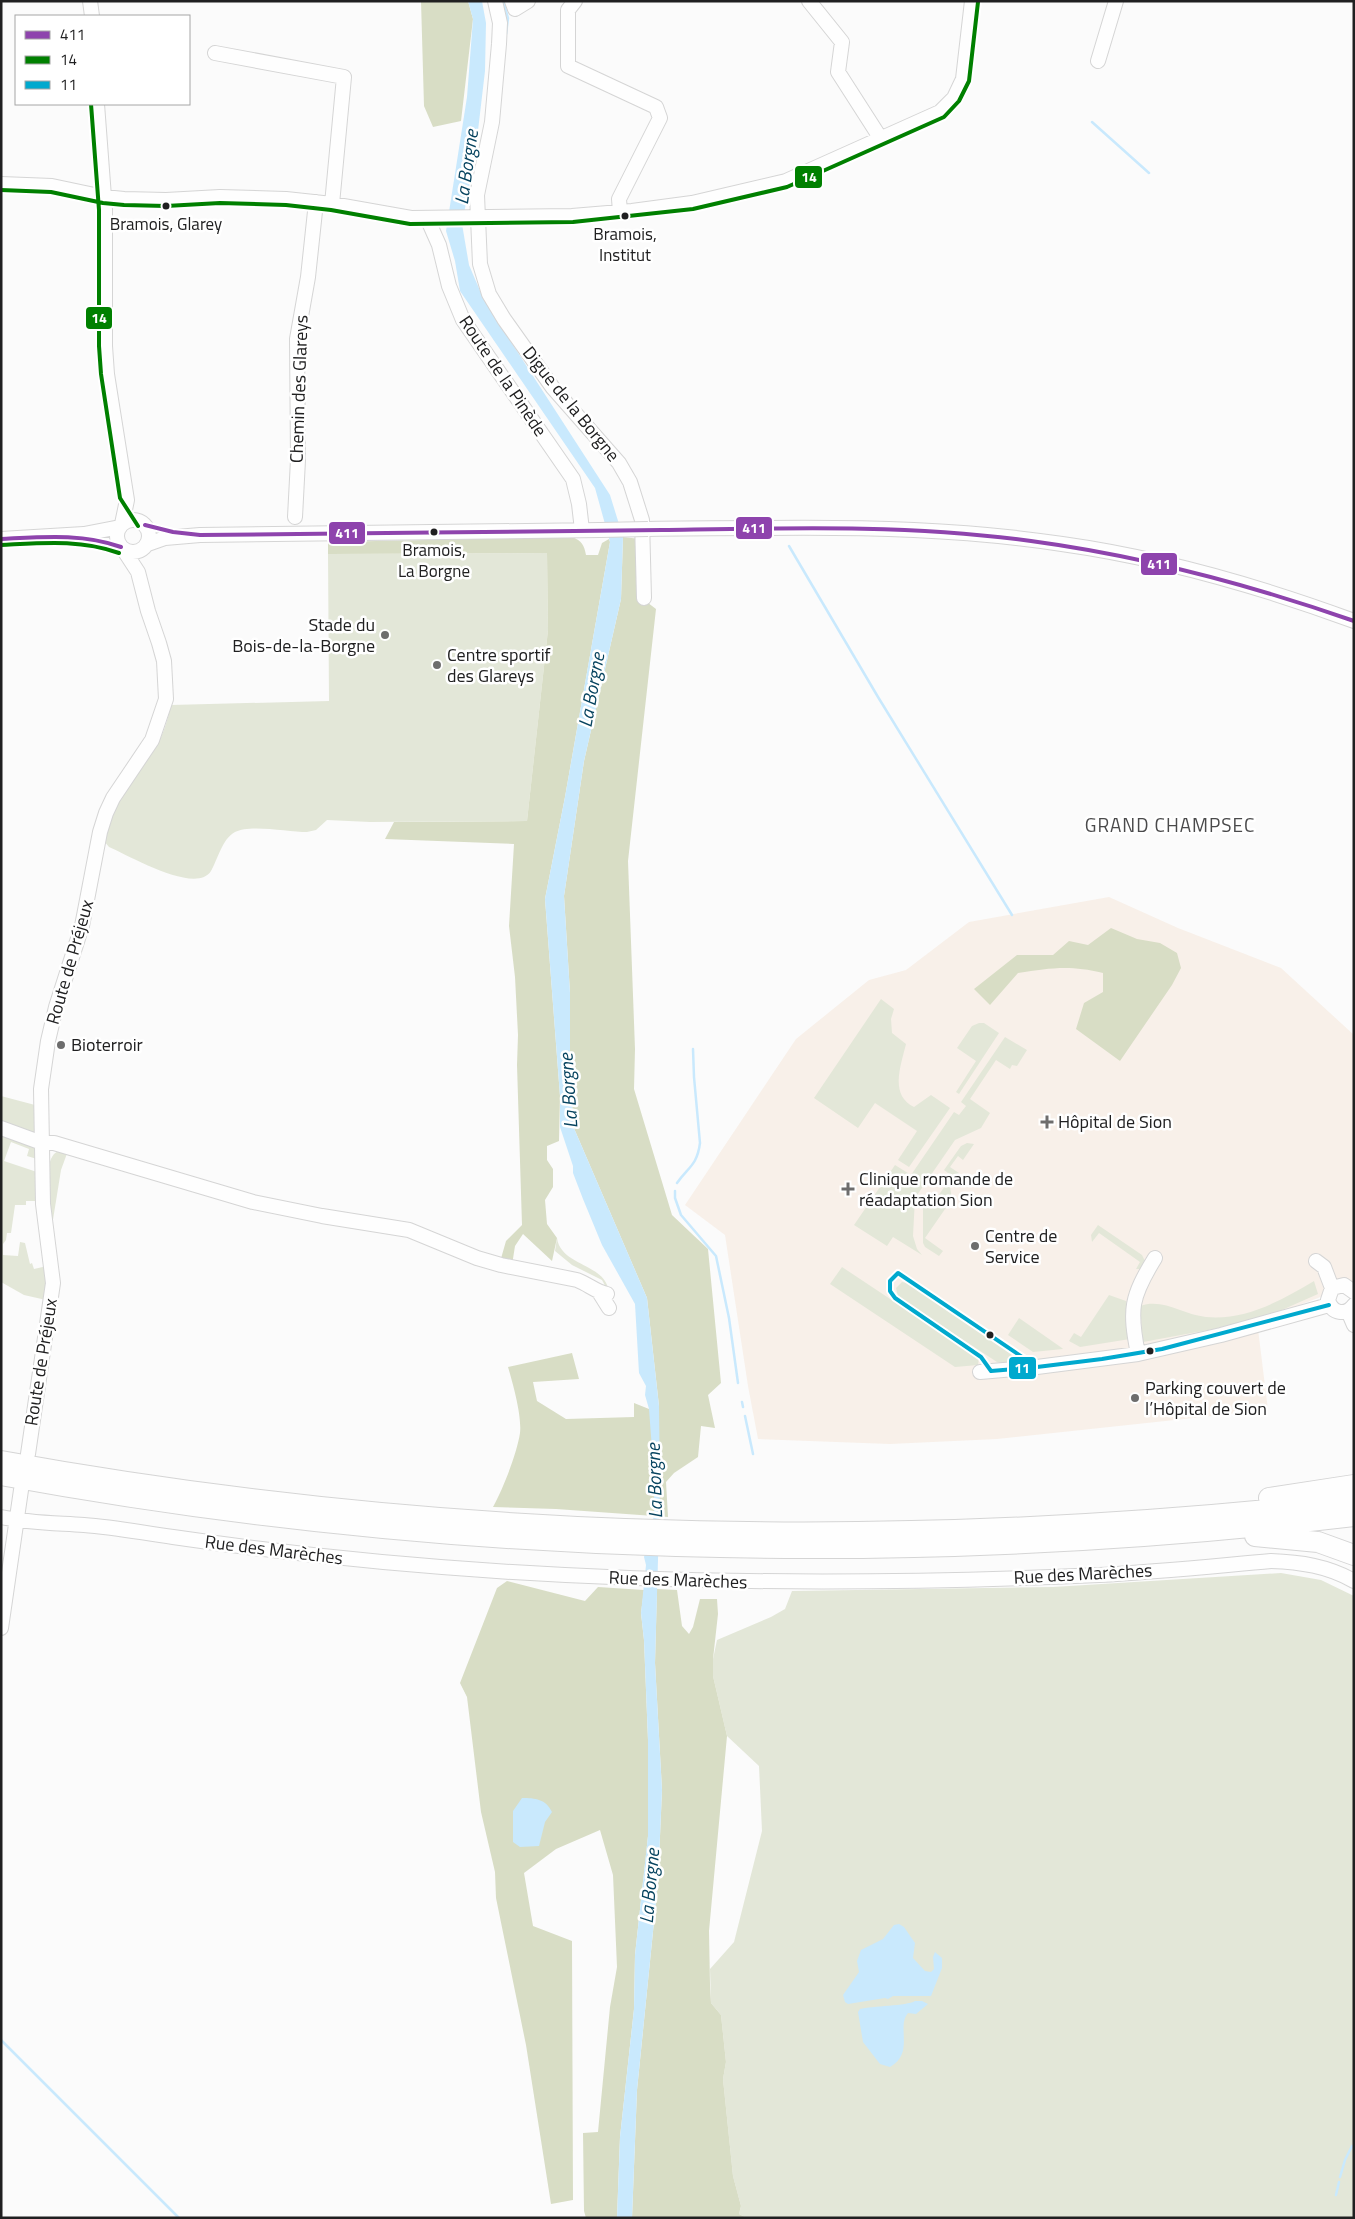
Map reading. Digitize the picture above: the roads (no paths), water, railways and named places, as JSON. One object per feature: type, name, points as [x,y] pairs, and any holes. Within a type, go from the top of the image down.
[{"type":"highway","points":[[1,1461],[157,1486],[298,1505],[448,1519],[559,1534]]},
{"type":"highway","points":[[1,1476],[130,1497],[266,1515],[418,1531],[942,1546],[1185,1533],[1354,1516]]},
{"type":"highway","points":[[1089,1525],[1354,1485]]},
{"type":"highway","points":[[748,1540],[1089,1525],[1239,1514],[1354,1501]]},
{"type":"highway","points":[[1185,1533],[1294,1539],[1323,1544],[1354,1555]]},
{"type":"street","points":[[90,1],[92,15]]},
{"type":"street","name":"Digue de la Borgne","points":[[495,1],[500,23],[492,122],[477,195],[476,217],[480,264],[489,294],[504,319],[553,388],[619,462],[630,482],[642,520],[644,598]]},
{"type":"street","points":[[512,1],[515,9],[528,1]]},
{"type":"street","points":[[575,1],[568,10],[568,66],[656,107],[660,118],[619,199],[620,212]]},
{"type":"street","points":[[809,1],[842,42],[838,72],[881,139]]},
{"type":"street","points":[[1,184],[52,186],[104,197],[149,200],[262,197],[332,204],[393,216],[427,218],[572,216],[692,203],[786,181],[940,112],[958,91],[966,60],[972,1]]},
{"type":"street","points":[[1098,61],[1116,1]]},
{"type":"street","points":[[215,54],[344,77],[332,204]]},
{"type":"street","points":[[96,105],[104,197],[105,346],[107,374],[127,500],[117,536],[122,548]]},
{"type":"street","name":"Chemin des Glareys","points":[[295,517],[298,460],[297,339],[308,277],[316,202]]},
{"type":"street","name":"Route de la Pinède","points":[[427,218],[439,245],[449,286],[463,320],[573,479],[579,504],[582,530]]},
{"type":"street","points":[[127,500],[149,533],[147,545]]},
{"type":"street","points":[[1,539],[98,532],[132,520],[173,532],[200,535]]},
{"type":"street","points":[[60,536],[101,540],[135,552],[159,540],[200,535],[890,528],[1027,539],[1102,550],[1203,572],[1275,593],[1354,621]]},
{"type":"street","name":"Route de Préjeux","points":[[140,579],[141,564],[147,545]]},
{"type":"street","name":"Route de Préjeux","points":[[28,1454],[53,1283],[43,1204],[41,1089],[48,1041],[56,1006],[90,896],[100,832],[113,798],[152,740],[166,699],[167,684],[164,662],[140,579],[135,565],[122,548]]},
{"type":"street","points":[[1,1128],[42,1143],[54,1142],[253,1202],[409,1230],[477,1258],[586,1283],[603,1293],[609,1308]]},
{"type":"street","points":[[1138,1354],[1133,1321],[1134,1299],[1138,1285],[1155,1258]]},
{"type":"street","points":[[1316,1261],[1324,1267],[1332,1288],[1328,1296],[1329,1305],[1335,1311],[1351,1308],[1354,1325]]},
{"type":"street","points":[[1332,1288],[1344,1285],[1354,1292]]},
{"type":"street","points":[[980,1372],[1138,1354],[1221,1335],[1329,1305]]},
{"type":"street","points":[[1,1628],[22,1490]]},
{"type":"street","name":"Rue des Marèches","points":[[1,1517],[96,1526],[249,1548],[382,1563],[558,1576],[715,1582],[988,1579],[1102,1575],[1271,1562],[1297,1562],[1319,1567],[1354,1581]]},
{"type":"water","name":"La Borgne","points":[[468,1],[482,1],[486,23],[485,71],[475,156],[462,224],[469,265],[484,300],[610,495],[623,537],[621,599],[584,761],[564,896],[570,993],[573,1126],[647,1298],[659,1406],[660,1491],[655,1663],[662,1790],[658,1882],[637,2090],[632,2218],[617,2218],[620,2137],[634,2009],[635,1955],[648,1836],[648,1740],[644,1640],[641,1613],[646,1565],[644,1557],[654,1515],[654,1476],[649,1409],[645,1395],[646,1386],[639,1373],[635,1304],[602,1245],[573,1173],[573,1166],[560,1127],[560,1096],[545,899],[610,542],[595,488],[460,291],[455,261],[446,231],[467,97],[473,19]]},
{"type":"water","points":[[522,1798],[540,1800],[547,1804],[552,1812],[545,1822],[539,1846],[520,1847],[513,1842],[513,1811]]},
{"type":"water","points":[[899,1924],[904,1927],[915,1943],[913,1958],[925,1971],[931,1972],[934,1969],[933,1957],[935,1952],[942,1958],[942,1968],[931,1996],[893,1996],[888,1999],[848,2004],[845,2002],[843,1995],[859,1972],[857,1961],[861,1950],[883,1939],[894,1925]]},
{"type":"water","points":[[922,2001],[928,2004],[916,2014],[908,2013],[904,2025],[902,2055],[890,2067],[880,2064],[863,2042],[858,2012],[860,2009],[905,2004]]},
{"type":"waterway","points":[[503,1],[508,18],[506,34]]},
{"type":"waterway","points":[[1092,122],[1149,173]]},
{"type":"waterway","points":[[789,546],[878,697],[1012,915]]},
{"type":"waterway","points":[[677,1183],[692,1166],[697,1157],[700,1143],[693,1049]]},
{"type":"waterway","points":[[675,1191],[675,1198],[681,1215],[716,1256],[729,1318],[738,1383]]},
{"type":"waterway","points":[[742,1402],[743,1407]]},
{"type":"waterway","points":[[745,1416],[753,1454]]},
{"type":"waterway","points":[[1,2040],[179,2218]]},
{"type":"waterway","points":[[1340,2177],[1352,2146]]},
{"type":"waterway","points":[[1336,2195],[1339,2182]]},
{"type":"place","name":"Bramois, Glarey","points":[[166,206]]},
{"type":"place","name":"Bramois, Institut","points":[[625,216]]},
{"type":"place","name":"Bramois, La Borgne","points":[[434,532]]},
{"type":"place","name":"Stade du Bois-de-la-Borgne","points":[[385,635]]},
{"type":"place","name":"Centre sportif des Glareys","points":[[437,665]]},
{"type":"place","name":"Bioterroir","points":[[61,1045]]},
{"type":"place","name":"Hôpital de Sion","points":[[1047,1122]]},
{"type":"place","name":"Clinique romande de réadaptation Sion","points":[[848,1189]]},
{"type":"place","name":"Centre de Service","points":[[975,1246]]},
{"type":"place","name":"Parking couvert de l’Hôpital de Sion","points":[[1135,1398]]},
{"type":"district","name":"GRAND CHAMPSEC","points":[[1170,825]]}]
